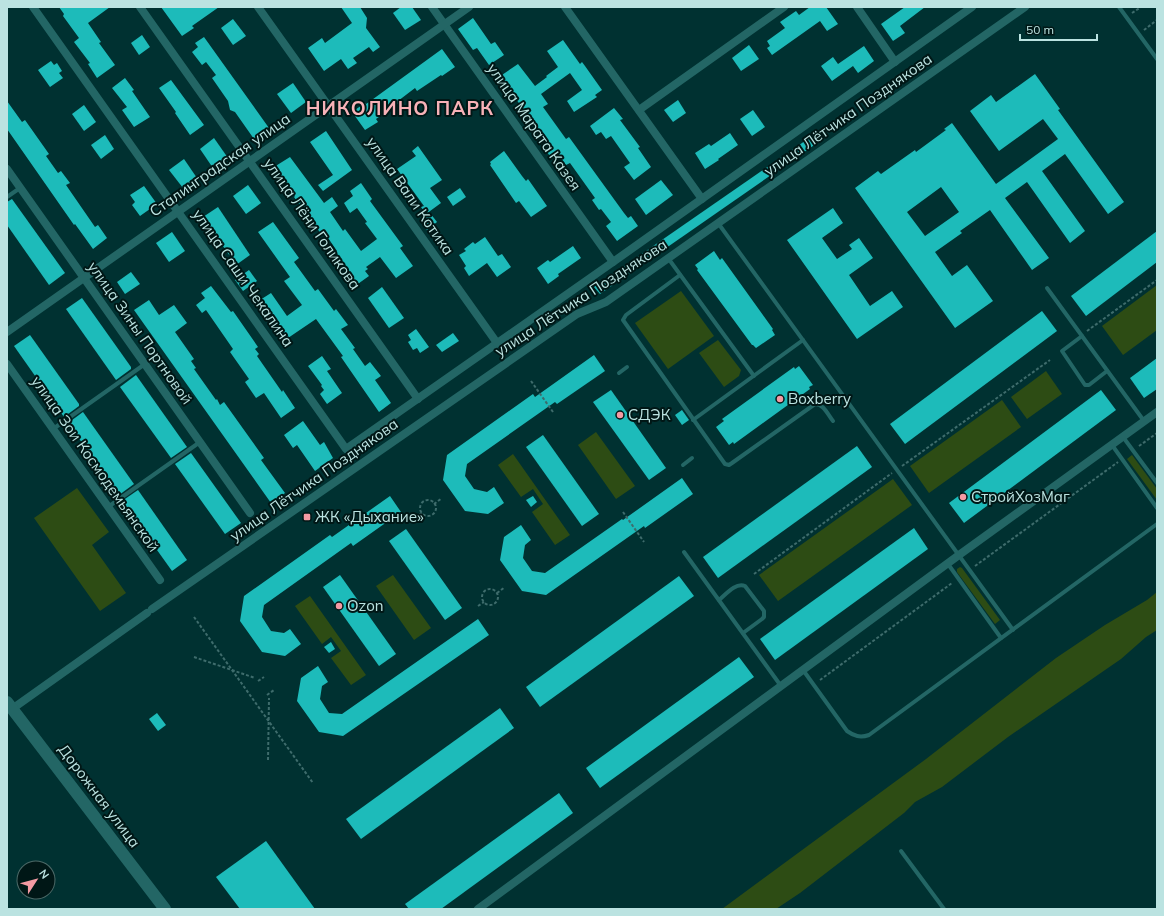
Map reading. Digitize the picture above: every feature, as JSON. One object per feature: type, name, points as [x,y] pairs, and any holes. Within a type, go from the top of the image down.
[{"type":"main road","name":"Дорожная улица","points":[[10,705],[165,909]]},
{"type":"street","name":"улица Саши Чекалина","points":[[33,7],[346,449]]},
{"type":"street","name":"улица Лёни Голикова","points":[[140,7],[250,160],[418,399]]},
{"type":"street","name":"улица Вали Котика","points":[[258,7],[497,343]]},
{"type":"street","name":"улица Марата Казея","points":[[432,7],[613,262]]},
{"type":"street","name":"Сталинградская улица","points":[[7,332],[469,7]]},
{"type":"street","points":[[565,7],[702,199]]},
{"type":"street","points":[[639,110],[784,7]]},
{"type":"street","points":[[857,7],[895,62]]},
{"type":"street","name":"улица Лётчика Позднякова","points":[[346,449],[613,262],[972,7]]},
{"type":"street","name":"улица Лётчика Позднякова","points":[[10,705],[149,611],[577,314],[606,302],[1025,7]]},
{"type":"street","name":"улица Зины Портновой","points":[[7,169],[250,513]]},
{"type":"street","name":"улица Зои Космодемьянской","points":[[7,364],[160,580]]},
{"type":"street","points":[[478,909],[959,555],[1157,412]]},
{"type":"lane","points":[[1119,7],[1157,59]]},
{"type":"lane","points":[[7,196],[20,187]]},
{"type":"lane","points":[[718,223],[1013,630]]},
{"type":"lane","points":[[668,258],[754,376]]},
{"type":"lane","points":[[680,275],[626,315],[623,320],[725,464],[729,465],[815,404],[819,404],[833,421]]},
{"type":"lane","points":[[1047,288],[1144,421]]},
{"type":"lane","points":[[1082,336],[1062,351],[1085,384],[1089,385],[1107,371]]},
{"type":"lane","points":[[693,420],[803,340]]},
{"type":"lane","points":[[53,429],[145,364]]},
{"type":"lane","points":[[619,373],[627,367]]},
{"type":"lane","points":[[1123,437],[1157,484]]},
{"type":"lane","points":[[108,507],[200,442]]},
{"type":"lane","points":[[1112,445],[1157,508]]},
{"type":"lane","points":[[684,465],[692,458]]},
{"type":"lane","points":[[803,670],[847,731],[852,735],[863,737],[869,735],[1157,524]]},
{"type":"lane","points":[[684,552],[781,686]]},
{"type":"lane","points":[[947,564],[1001,638]]},
{"type":"lane","points":[[719,600],[737,586],[743,584],[746,586],[764,611],[764,617],[743,633]]},
{"type":"lane","points":[[901,851],[944,909]]},
{"type":"path","points":[[1127,18],[1141,7]]},
{"type":"path","points":[[1139,34],[1157,20]]},
{"type":"path","points":[[1082,336],[1157,280]]},
{"type":"path","points":[[531,381],[553,412]]},
{"type":"path","points":[[1133,450],[1157,433]]},
{"type":"path","points":[[975,566],[1122,459]]},
{"type":"path","points":[[434,504],[442,498]]},
{"type":"path","points":[[422,513],[420,506],[422,503],[428,501],[434,504]]},
{"type":"path","points":[[422,513],[424,515],[431,515],[435,510],[434,504]]},
{"type":"path","points":[[623,512],[644,542]]},
{"type":"path","points":[[415,517],[422,513]]},
{"type":"path","points":[[820,680],[952,583]]},
{"type":"path","points":[[497,593],[504,587]]},
{"type":"path","points":[[491,589],[497,593],[498,599],[496,603],[490,605],[484,602],[484,592],[491,589]]},
{"type":"path","points":[[478,606],[484,602]]},
{"type":"path","points":[[194,617],[313,783]]},
{"type":"path","points":[[194,657],[256,678]]},
{"type":"path","points":[[258,681],[264,677]]},
{"type":"path","points":[[267,695],[274,690]]},
{"type":"path","points":[[268,760],[269,698]]},
{"type":"green space","points":[[1157,285],[1157,330],[1123,355],[1102,326]]},
{"type":"green space","points":[[681,291],[714,336],[668,369],[635,323]]},
{"type":"green space","points":[[718,340],[741,370],[739,376],[724,387],[699,353]]},
{"type":"green space","points":[[1046,371],[1062,394],[1027,419],[1011,397]]},
{"type":"green space","points":[[1002,400],[1021,427],[929,493],[910,466]]},
{"type":"green space","points":[[596,432],[635,486],[616,499],[578,445]]},
{"type":"green space","points":[[513,454],[570,535],[555,545],[532,512],[543,504],[533,489],[521,497],[498,465]]},
{"type":"green space","points":[[1132,455],[1157,489],[1157,500],[1127,459]]},
{"type":"green space","points":[[893,479],[912,505],[778,601],[759,575]]},
{"type":"green space","points":[[77,488],[109,532],[92,545],[126,593],[100,611],[34,518]]},
{"type":"green space","points":[[960,567],[1000,620],[995,624],[957,572],[957,569]]},
{"type":"green space","points":[[393,575],[431,628],[414,640],[376,586]]},
{"type":"green space","points":[[1157,592],[1157,630],[1146,637],[1121,659],[1008,737],[942,787],[915,802],[904,813],[800,893],[776,909],[722,909],[926,759],[1056,658],[1105,625],[1147,600]]},
{"type":"green space","points":[[310,596],[366,675],[351,685],[331,658],[341,651],[331,637],[322,644],[295,606]]},
{"type":"building","points":[[59,7],[110,7],[88,23],[101,42],[99,43],[115,65],[97,78],[88,64],[90,63],[74,42],[79,38],[63,16],[64,14]]},
{"type":"building","points":[[161,7],[219,7],[192,26],[194,28],[182,36]]},
{"type":"building","points":[[341,7],[360,7],[367,18],[366,28],[380,47],[373,52],[369,47],[353,58],[357,63],[348,69],[341,59],[324,71],[308,48],[322,38],[325,43],[352,23]]},
{"type":"building","points":[[401,7],[412,7],[421,20],[405,30],[393,13]]},
{"type":"building","points":[[810,7],[826,7],[838,24],[827,31],[820,21],[772,55],[767,48],[770,46],[767,41],[785,28],[780,22],[796,11],[799,15]]},
{"type":"building","points":[[905,7],[925,7],[900,26],[905,33],[893,41],[881,24]]},
{"type":"building","points":[[473,18],[491,44],[495,42],[504,55],[489,65],[477,48],[473,50],[458,29]]},
{"type":"building","points":[[233,19],[246,36],[233,45],[221,28]]},
{"type":"building","points":[[142,35],[150,47],[139,55],[131,43]]},
{"type":"building","points":[[204,37],[269,128],[254,139],[235,112],[230,110],[228,101],[212,78],[216,75],[206,62],[202,65],[192,52],[198,47],[195,43]]},
{"type":"building","points":[[563,40],[580,64],[582,62],[602,90],[595,95],[597,97],[574,112],[567,101],[582,90],[570,73],[541,94],[548,104],[543,107],[566,139],[569,137],[624,213],[628,218],[631,216],[638,226],[617,241],[606,226],[611,222],[601,209],[599,210],[592,200],[595,198],[570,163],[566,165],[559,155],[552,159],[547,152],[550,150],[532,125],[535,124],[499,77],[518,64],[535,86],[558,67],[547,51]]},
{"type":"building","points":[[749,45],[759,59],[741,71],[732,58]]},
{"type":"building","points":[[864,46],[874,61],[858,73],[853,66],[832,81],[821,66],[833,57],[838,64]]},
{"type":"building","points":[[442,49],[455,67],[417,91],[415,88],[398,101],[399,103],[376,119],[378,122],[365,130],[352,112],[369,102]]},
{"type":"building","points":[[51,61],[54,65],[57,63],[62,71],[59,73],[63,78],[50,87],[38,70]]},
{"type":"building","points":[[1035,74],[1060,109],[1058,110],[1124,202],[1108,214],[1065,154],[1042,171],[1085,231],[1070,243],[1027,182],[1005,198],[1049,258],[1032,270],[990,210],[960,231],[962,233],[935,252],[952,276],[967,265],[993,301],[955,328],[855,188],[878,171],[881,174],[915,150],[916,152],[946,130],[944,129],[952,123],[996,184],[1058,139],[1043,119],[999,151],[970,111],[991,95],[996,102]],"holes":[[[941,187],[959,212],[925,236],[907,212]]]},
{"type":"building","points":[[125,78],[150,117],[134,127],[122,110],[127,107],[112,88]]},
{"type":"building","points":[[171,80],[204,125],[190,135],[159,88]]},
{"type":"building","points":[[293,83],[306,102],[291,113],[277,94]]},
{"type":"building","points":[[678,100],[686,113],[673,122],[664,110]]},
{"type":"building","points":[[7,101],[22,122],[25,120],[49,154],[46,156],[58,173],[61,171],[70,183],[66,185],[95,227],[98,225],[107,238],[93,249],[75,224],[74,225],[7,129]]},
{"type":"building","points":[[84,105],[96,122],[84,131],[72,114]]},
{"type":"building","points":[[614,108],[623,119],[620,120],[640,147],[638,148],[651,167],[634,180],[624,167],[630,163],[611,136],[606,139],[601,132],[596,135],[590,126]]},
{"type":"building","points":[[753,110],[765,127],[752,136],[740,119]]},
{"type":"building","points":[[326,131],[352,170],[323,191],[318,185],[333,175],[310,142]]},
{"type":"building","points":[[730,133],[738,145],[705,169],[695,153],[709,144],[711,146]]},
{"type":"building","points":[[815,134],[820,141],[600,294],[594,287]]},
{"type":"building","points":[[105,135],[114,149],[101,159],[91,145]]},
{"type":"building","points":[[214,138],[228,158],[213,168],[200,149]]},
{"type":"building","points":[[418,146],[442,180],[430,188],[441,203],[426,214],[421,207],[424,206],[397,169],[416,156],[412,151]]},
{"type":"building","points":[[504,151],[526,181],[528,179],[547,206],[531,217],[519,201],[516,203],[490,165],[490,162]]},
{"type":"building","points":[[290,157],[324,203],[332,197],[338,206],[330,212],[343,231],[345,229],[361,251],[377,239],[365,223],[367,222],[357,208],[350,213],[344,203],[353,196],[350,191],[361,183],[372,199],[370,201],[403,246],[400,248],[413,266],[396,278],[380,257],[366,267],[368,269],[365,271],[369,276],[355,286],[343,268],[346,266],[336,252],[337,251],[324,232],[321,234],[313,222],[314,221],[301,203],[299,204],[274,167]]},
{"type":"building","points":[[184,159],[197,178],[183,188],[169,170]]},
{"type":"building","points":[[661,180],[673,195],[646,215],[635,199]]},
{"type":"building","points":[[248,185],[261,203],[246,214],[233,196]]},
{"type":"building","points":[[144,186],[157,204],[140,216],[132,205],[135,202],[130,195]]},
{"type":"building","points":[[460,188],[466,197],[453,206],[447,197]]},
{"type":"building","points":[[12,199],[65,273],[49,285],[7,225],[7,202]]},
{"type":"building","points":[[218,207],[250,255],[236,265],[203,217]]},
{"type":"building","points":[[833,208],[843,223],[822,238],[837,259],[852,249],[849,245],[859,238],[873,258],[849,275],[870,306],[892,291],[903,307],[857,339],[787,240]]},
{"type":"building","points":[[430,213],[437,222],[427,230],[420,220]]},
{"type":"building","points":[[273,222],[299,258],[294,262],[315,291],[318,289],[334,311],[336,309],[348,325],[341,329],[355,348],[353,349],[365,366],[370,362],[381,376],[375,380],[391,403],[379,412],[341,357],[343,356],[316,319],[288,338],[260,300],[271,293],[287,316],[302,305],[284,281],[290,277],[258,232]]},
{"type":"building","points":[[1157,231],[1157,262],[1086,316],[1071,296]]},
{"type":"building","points":[[172,232],[185,251],[169,262],[156,243]]},
{"type":"building","points":[[485,237],[498,256],[502,254],[511,267],[497,277],[487,263],[469,276],[464,268],[466,266],[459,255],[466,251],[464,249],[473,242],[475,244]]},
{"type":"building","points":[[573,246],[581,258],[558,274],[559,276],[548,284],[537,268],[548,260],[550,262]]},
{"type":"building","points":[[714,251],[720,260],[722,258],[773,329],[772,330],[775,335],[756,348],[752,345],[697,270],[698,269],[695,265]]},
{"type":"building","points":[[249,270],[257,281],[243,291],[235,280]]},
{"type":"building","points":[[131,272],[140,284],[125,294],[117,282]]},
{"type":"building","points":[[211,286],[231,312],[233,311],[258,347],[255,349],[259,354],[257,356],[295,408],[281,418],[264,393],[256,398],[245,382],[249,379],[230,352],[233,349],[206,310],[202,313],[196,305],[205,298],[201,293]]},
{"type":"building","points":[[382,287],[404,318],[389,328],[368,298]]},
{"type":"building","points":[[82,298],[131,367],[131,369],[116,380],[66,309]]},
{"type":"building","points":[[149,300],[159,315],[174,305],[187,323],[175,332],[194,359],[191,361],[196,368],[194,369],[220,405],[224,402],[264,458],[261,460],[285,493],[271,503],[134,310]]},
{"type":"building","points":[[1042,311],[1057,331],[905,444],[890,424]]},
{"type":"building","points":[[416,329],[429,347],[420,353],[417,348],[413,350],[408,342],[411,340],[408,335]]},
{"type":"building","points":[[453,333],[459,341],[442,352],[436,345]]},
{"type":"building","points":[[30,335],[79,404],[79,406],[64,417],[14,346]]},
{"type":"building","points":[[594,355],[605,371],[557,404],[555,402],[467,464],[465,476],[474,489],[487,492],[494,487],[504,503],[488,514],[465,511],[443,480],[447,455],[533,394],[535,397]]},
{"type":"building","points":[[322,356],[331,369],[327,371],[342,393],[327,404],[320,394],[324,390],[321,386],[322,385],[308,366]]},
{"type":"building","points":[[1157,358],[1157,389],[1144,398],[1130,378]]},
{"type":"building","points":[[799,366],[813,385],[809,387],[810,389],[734,444],[733,442],[729,445],[716,427],[724,421],[722,419],[794,367],[795,369]]},
{"type":"building","points":[[136,375],[187,447],[171,458],[120,387]]},
{"type":"building","points":[[611,390],[666,468],[649,480],[593,402]]},
{"type":"building","points":[[1101,390],[1116,410],[964,523],[949,503]]},
{"type":"building","points":[[682,410],[689,420],[682,425],[675,415]]},
{"type":"building","points":[[83,412],[134,484],[119,495],[68,423]]},
{"type":"building","points":[[303,421],[320,445],[324,442],[333,458],[315,471],[297,445],[293,448],[284,435]]},
{"type":"building","points":[[543,435],[599,514],[582,526],[526,447]]},
{"type":"building","points":[[857,446],[872,467],[718,578],[703,557]]},
{"type":"building","points":[[191,453],[241,523],[225,534],[175,464]]},
{"type":"building","points":[[682,478],[693,494],[645,528],[644,526],[546,595],[522,591],[500,560],[504,537],[521,525],[531,540],[525,545],[523,558],[532,571],[545,573]]},
{"type":"building","points":[[138,490],[187,560],[172,571],[122,501]]},
{"type":"building","points":[[390,496],[401,512],[353,546],[351,543],[264,605],[262,617],[271,631],[284,633],[290,629],[301,644],[285,656],[262,652],[240,621],[244,596],[330,535],[332,537]]},
{"type":"building","points":[[533,496],[537,502],[531,507],[526,500]]},
{"type":"building","points":[[914,528],[928,549],[775,660],[760,639]]},
{"type":"building","points":[[406,529],[462,608],[445,620],[389,541]]},
{"type":"building","points":[[340,575],[396,654],[379,666],[323,587]]},
{"type":"building","points":[[679,576],[694,596],[540,707],[526,687]]},
{"type":"building","points":[[478,619],[489,635],[343,736],[319,732],[297,701],[301,678],[318,666],[328,682],[322,686],[320,699],[329,713],[342,714]]},
{"type":"building","points":[[331,642],[335,649],[329,653],[324,647]]},
{"type":"building","points":[[739,657],[754,677],[600,788],[586,768]]},
{"type":"building","points":[[500,708],[514,728],[361,839],[346,819]]},
{"type":"building","points":[[157,713],[166,725],[158,731],[149,719]]},
{"type":"building","points":[[559,793],[573,813],[441,909],[409,909],[405,904]]},
{"type":"building","points":[[266,841],[315,909],[240,909],[216,877]]},
{"type":"place","name":"Boxberry","points":[[780,399]]},
{"type":"place","name":"СДЭК","points":[[620,415]]},
{"type":"place","name":"СтройХозМаг","points":[[963,497]]},
{"type":"place","name":"ЖК «Дыхание»","points":[[307,517]]},
{"type":"place","name":"Ozon","points":[[339,606]]},
{"type":"district","name":"НИКОЛИНО ПАРК","points":[[400,108]]}]
